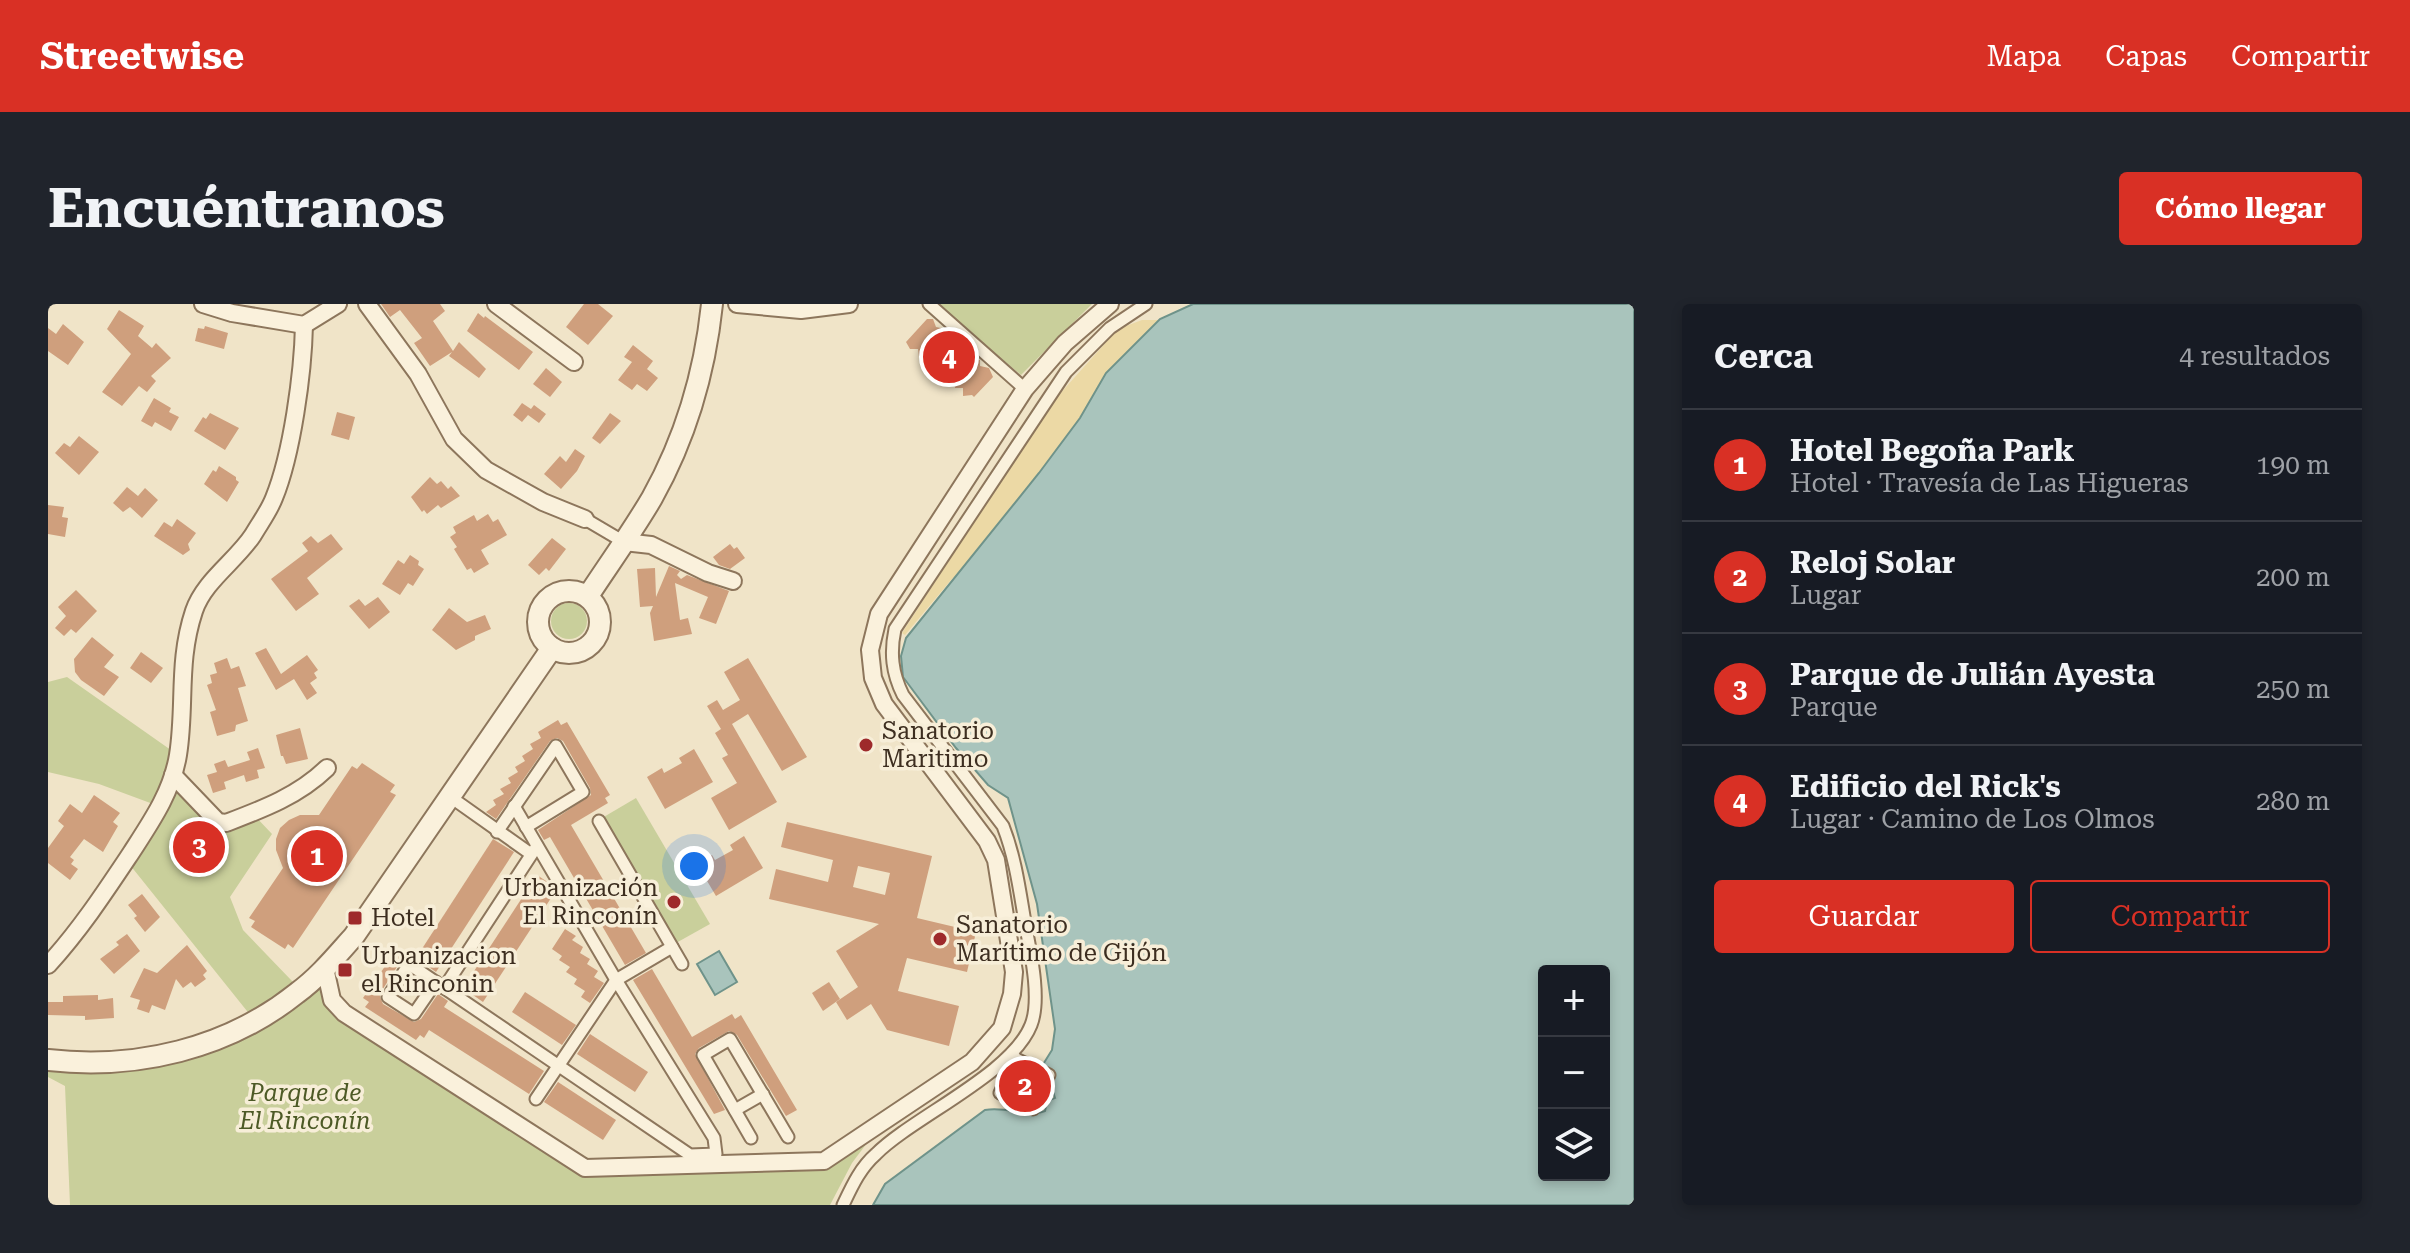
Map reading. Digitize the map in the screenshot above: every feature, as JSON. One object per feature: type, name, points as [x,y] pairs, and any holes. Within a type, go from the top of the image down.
[{"type":"street","points":[[203,304],[232,313],[304,325],[338,304]]},
{"type":"street","points":[[367,304],[418,374],[454,439],[486,470],[624,542],[651,545],[708,573],[733,581]]},
{"type":"street","points":[[496,304],[574,362]]},
{"type":"street","points":[[588,596],[653,496],[680,437],[695,393],[712,304]]},
{"type":"street","points":[[737,304],[801,310],[841,305]]},
{"type":"street","points":[[929,304],[1025,389]]},
{"type":"street","points":[[325,968],[332,1000],[344,1013],[585,1168],[824,1161],[972,1062],[1002,1028],[1012,994],[1014,972],[996,860],[987,841],[884,704],[873,678],[870,650],[879,614],[1025,389],[1065,343],[1110,304]]},
{"type":"street","points":[[1014,1056],[1049,1075],[1033,1109],[1000,1093],[1014,1056],[1031,1025],[1035,977],[1011,848],[1003,826],[903,695],[895,679],[891,649],[895,629],[1066,372],[1110,328],[1146,304]]},
{"type":"street","points":[[48,965],[93,911],[159,809],[173,775],[180,729],[182,660],[195,608],[207,587],[251,537],[274,500],[286,460],[304,325]]},
{"type":"street","points":[[565,591],[588,596],[597,609],[600,622],[597,635],[580,652],[566,653],[552,648],[539,628],[539,615],[544,604],[553,595],[565,591]]},
{"type":"street","points":[[48,1060],[123,1062],[172,1054],[212,1041],[255,1021],[297,993],[354,936],[552,648]]},
{"type":"street","points":[[497,832],[556,746],[583,792],[526,827]]},
{"type":"street","points":[[173,775],[218,822],[226,823],[285,799],[327,768]]},
{"type":"street","points":[[459,803],[497,832],[534,850]]},
{"type":"street","points":[[514,806],[534,850],[714,1138],[716,1154],[690,1155],[559,1065],[440,985],[409,964],[388,997],[414,1014],[440,985],[534,850]]},
{"type":"street","points":[[599,821],[682,964]]},
{"type":"street","points":[[536,1099],[616,980],[672,947]]},
{"type":"street","points":[[751,1138],[703,1055],[730,1039],[788,1137]]},
{"type":"street","points":[[843,1205],[860,1171],[877,1152],[1014,1056]]},
{"type":"street","points":[[735,1110],[763,1094]]},
{"type":"green space","points":[[936,304],[1092,304],[1021,375]]},
{"type":"green space","points":[[569,603],[582,608],[587,621],[582,634],[569,639],[556,634],[551,621],[556,608]]},
{"type":"green space","name":"Parque de El Rinconín","points":[[67,677],[178,755],[173,775],[218,822],[252,813],[272,834],[230,897],[243,930],[292,981],[297,993],[325,968],[332,999],[585,1168],[824,1161],[867,1143],[852,1163],[830,1205],[70,1205],[65,1086],[48,1077],[48,1060],[123,1062],[255,1021],[126,860],[153,804],[99,784],[48,772],[48,682]]},
{"type":"green space","points":[[636,798],[710,924],[676,943],[602,818]]},
{"type":"sand","points":[[1142,320],[1165,320],[1018,511],[951,580],[905,635],[902,633],[1048,407],[1118,329]]},
{"type":"water","points":[[1193,304],[1634,304],[1634,1205],[873,1205],[885,1184],[985,1110],[1038,1113],[1045,1111],[1047,1101],[1055,1098],[1053,1076],[1042,1066],[1052,1050],[1055,1029],[1037,904],[1008,798],[988,785],[956,748],[903,677],[901,656],[906,638],[1039,473],[1080,418],[1106,373],[1160,319]]},
{"type":"water","name":"Urbanización El Rinconín","points":[[719,951],[737,982],[715,995],[697,964]]},
{"type":"building","points":[[381,304],[440,304],[445,311],[433,321],[453,351],[459,342],[486,369],[479,378],[449,356],[452,352],[430,366],[414,343],[422,338],[400,310],[390,317]]},
{"type":"building","points":[[584,304],[598,304],[613,316],[588,345],[566,327]]},
{"type":"building","points":[[119,310],[144,326],[138,336],[152,348],[156,343],[171,358],[151,376],[156,381],[147,392],[139,386],[122,406],[102,392],[131,354],[107,329]]},
{"type":"building","points":[[478,313],[533,352],[519,370],[467,331]]},
{"type":"building","points":[[927,319],[933,319],[936,327],[945,329],[945,336],[951,335],[954,343],[962,345],[963,351],[969,350],[971,358],[980,360],[980,366],[989,368],[993,377],[974,397],[963,396],[963,388],[955,388],[954,380],[945,380],[944,372],[936,372],[935,365],[928,365],[927,356],[919,357],[918,349],[910,349],[906,342]]},
{"type":"building","points":[[63,324],[84,342],[68,365],[48,351],[48,328],[56,334]]},
{"type":"building","points":[[205,326],[228,333],[224,349],[195,341],[198,328],[204,329]]},
{"type":"building","points":[[633,345],[653,361],[647,369],[658,378],[647,391],[637,384],[632,390],[618,380],[632,362],[624,357]]},
{"type":"building","points":[[546,368],[562,382],[550,397],[533,384]]},
{"type":"building","points":[[154,398],[179,417],[171,431],[155,422],[152,427],[141,421]]},
{"type":"building","points":[[522,403],[531,409],[534,405],[546,414],[539,423],[528,415],[522,422],[513,415]]},
{"type":"building","points":[[337,412],[355,417],[349,440],[331,435]]},
{"type":"building","points":[[210,413],[239,428],[225,450],[194,431],[203,417],[206,419]]},
{"type":"building","points":[[610,413],[621,421],[600,444],[592,438]]},
{"type":"building","points":[[79,436],[99,452],[79,475],[55,453],[64,443],[70,447]]},
{"type":"building","points":[[575,449],[585,456],[561,489],[544,474],[560,456],[566,462]]},
{"type":"building","points":[[219,466],[239,482],[227,502],[204,484]]},
{"type":"building","points":[[430,477],[437,484],[441,481],[448,489],[451,486],[460,496],[441,508],[438,505],[427,514],[411,497]]},
{"type":"building","points":[[127,487],[138,496],[145,488],[158,500],[142,518],[130,507],[123,512],[113,503]]},
{"type":"building","points":[[48,505],[64,507],[62,517],[68,518],[65,537],[48,534]]},
{"type":"building","points":[[488,514],[493,522],[498,519],[507,535],[481,550],[489,564],[474,573],[471,568],[467,570],[450,537],[456,533],[453,527],[474,515],[477,521]]},
{"type":"building","points":[[177,519],[196,533],[188,544],[190,550],[183,555],[154,536],[164,522],[172,527]]},
{"type":"building","points":[[331,534],[343,549],[307,578],[319,594],[296,611],[271,579],[308,551],[302,543],[311,536],[318,543]]},
{"type":"building","points":[[552,538],[566,549],[549,571],[546,568],[539,575],[528,565]]},
{"type":"building","points":[[730,544],[734,549],[737,547],[745,558],[730,569],[719,565],[713,557]]},
{"type":"building","points":[[410,555],[424,569],[413,586],[408,583],[400,595],[382,584],[398,560],[404,564]]},
{"type":"building","points":[[669,566],[680,571],[677,575],[681,579],[687,575],[729,591],[716,624],[699,618],[708,597],[675,583],[680,620],[688,618],[692,634],[654,641],[650,613],[653,606],[640,607],[637,569],[655,568],[656,597]]},
{"type":"building","points":[[76,590],[97,611],[76,633],[71,629],[64,636],[55,628],[66,616],[58,607]]},
{"type":"building","points":[[378,597],[390,612],[369,629],[349,606],[359,599],[365,606]]},
{"type":"building","points":[[449,608],[467,622],[485,615],[491,629],[456,650],[432,630]]},
{"type":"building","points":[[92,637],[114,655],[104,667],[119,677],[104,696],[75,672],[74,659]]},
{"type":"building","points":[[266,648],[281,674],[307,655],[318,670],[314,673],[317,678],[310,683],[317,693],[307,700],[294,679],[276,690],[255,653]]},
{"type":"building","points":[[141,652],[163,668],[151,683],[130,668]]},
{"type":"building","points":[[227,658],[231,669],[239,666],[246,686],[238,688],[248,721],[236,725],[235,731],[217,736],[210,712],[216,710],[207,685],[212,683],[210,675],[217,673],[214,663]]},
{"type":"building","points":[[748,658],[807,757],[782,771],[748,714],[732,724],[777,802],[729,830],[711,798],[737,783],[722,758],[728,755],[715,733],[721,729],[707,706],[717,700],[723,710],[740,700],[724,672]]},
{"type":"building","points":[[558,720],[561,725],[567,722],[610,795],[605,798],[608,803],[571,825],[646,953],[625,965],[550,837],[544,840],[538,830],[591,795],[563,741],[557,738],[550,741],[496,819],[486,812],[496,805],[493,800],[504,794],[500,789],[511,783],[508,778],[518,772],[515,767],[525,761],[522,756],[533,749],[530,744],[541,738],[538,732]]},
{"type":"building","points":[[300,728],[308,759],[286,764],[276,735]]},
{"type":"building","points":[[258,748],[265,768],[257,770],[259,778],[246,782],[244,775],[224,782],[226,789],[213,793],[207,775],[217,772],[214,764],[225,760],[228,767],[250,760],[247,752]]},
{"type":"building","points":[[694,749],[713,782],[665,809],[647,777],[662,768],[664,773],[682,763],[679,758]]},
{"type":"building","points":[[362,763],[395,785],[390,792],[396,795],[293,948],[288,944],[285,949],[251,927],[255,921],[249,918],[283,868],[276,850],[280,828],[300,815],[319,815],[352,766],[357,769]]},
{"type":"building","points":[[94,795],[120,813],[113,822],[118,826],[103,852],[84,839],[70,857],[74,860],[71,864],[78,869],[70,880],[48,863],[48,848],[64,826],[58,821],[70,804],[82,813]]},
{"type":"building","name":"Sanatorio Marítimo de Gijón","points":[[787,822],[932,856],[917,918],[976,932],[967,972],[907,958],[898,991],[959,1006],[949,1046],[887,1030],[871,1004],[847,1020],[836,1002],[858,987],[836,951],[879,924],[769,899],[776,869],[828,882],[833,860],[781,847]],"holes":[[[858,866],[890,873],[885,895],[853,887]]]},
{"type":"building","points":[[744,836],[763,868],[716,896],[697,864],[712,855],[715,860],[733,850],[730,845]]},
{"type":"building","points":[[493,839],[514,852],[436,972],[416,958]]},
{"type":"building","points":[[537,875],[549,883],[555,892],[483,1002],[463,988]]},
{"type":"building","points":[[142,894],[160,917],[145,932],[128,905]]},
{"type":"building","points":[[565,929],[576,936],[572,940],[583,947],[580,953],[590,959],[587,964],[598,971],[594,977],[604,983],[590,1003],[581,997],[585,991],[574,984],[577,979],[566,972],[570,967],[559,960],[562,956],[552,949]]},
{"type":"building","points":[[127,934],[140,951],[114,974],[100,959],[119,945],[116,942]]},
{"type":"building","points":[[187,945],[207,971],[203,975],[206,979],[195,987],[191,982],[183,988],[176,979],[165,1010],[152,1005],[149,1013],[137,1009],[140,1000],[130,997],[144,968],[157,973]]},
{"type":"building","points":[[397,949],[408,956],[402,959],[381,992],[383,1004],[414,1022],[421,1019],[438,994],[448,1001],[444,1007],[544,1071],[529,1094],[429,1030],[424,1038],[420,1035],[416,1040],[365,1007],[369,1002],[363,998]]},
{"type":"building","points":[[652,969],[692,1037],[732,1014],[735,1019],[741,1015],[797,1110],[786,1116],[737,1035],[729,1031],[699,1048],[695,1054],[725,1110],[714,1114],[633,980]]},
{"type":"building","points":[[829,982],[840,999],[823,1011],[812,993]]},
{"type":"building","points":[[525,992],[576,1025],[562,1045],[512,1012]]},
{"type":"building","points":[[98,995],[98,1000],[113,998],[114,1018],[85,1020],[85,1016],[48,1015],[48,1002],[63,1002],[63,996]]},
{"type":"building","points":[[590,1034],[648,1072],[635,1092],[577,1054]]},
{"type":"building","points":[[558,1082],[616,1120],[603,1140],[544,1102]]},
{"type":"place","name":"Edificio del Rick's","points":[[949,357]]},
{"type":"place","name":"Sanatorio Maritimo","points":[[866,745]]},
{"type":"place","name":"Parque de Julián Ayesta","points":[[199,847]]},
{"type":"place","name":"Hotel Begoña Park","points":[[317,856]]},
{"type":"place","name":"Urbanización El Rinconín","points":[[674,902]]},
{"type":"place","name":"Hotel","points":[[355,918]]},
{"type":"place","name":"Sanatorio Marítimo de Gijón","points":[[940,939]]},
{"type":"place","name":"Urbanizacion el Rinconin","points":[[345,970]]},
{"type":"place","name":"Reloj Solar","points":[[1025,1086]]}]
